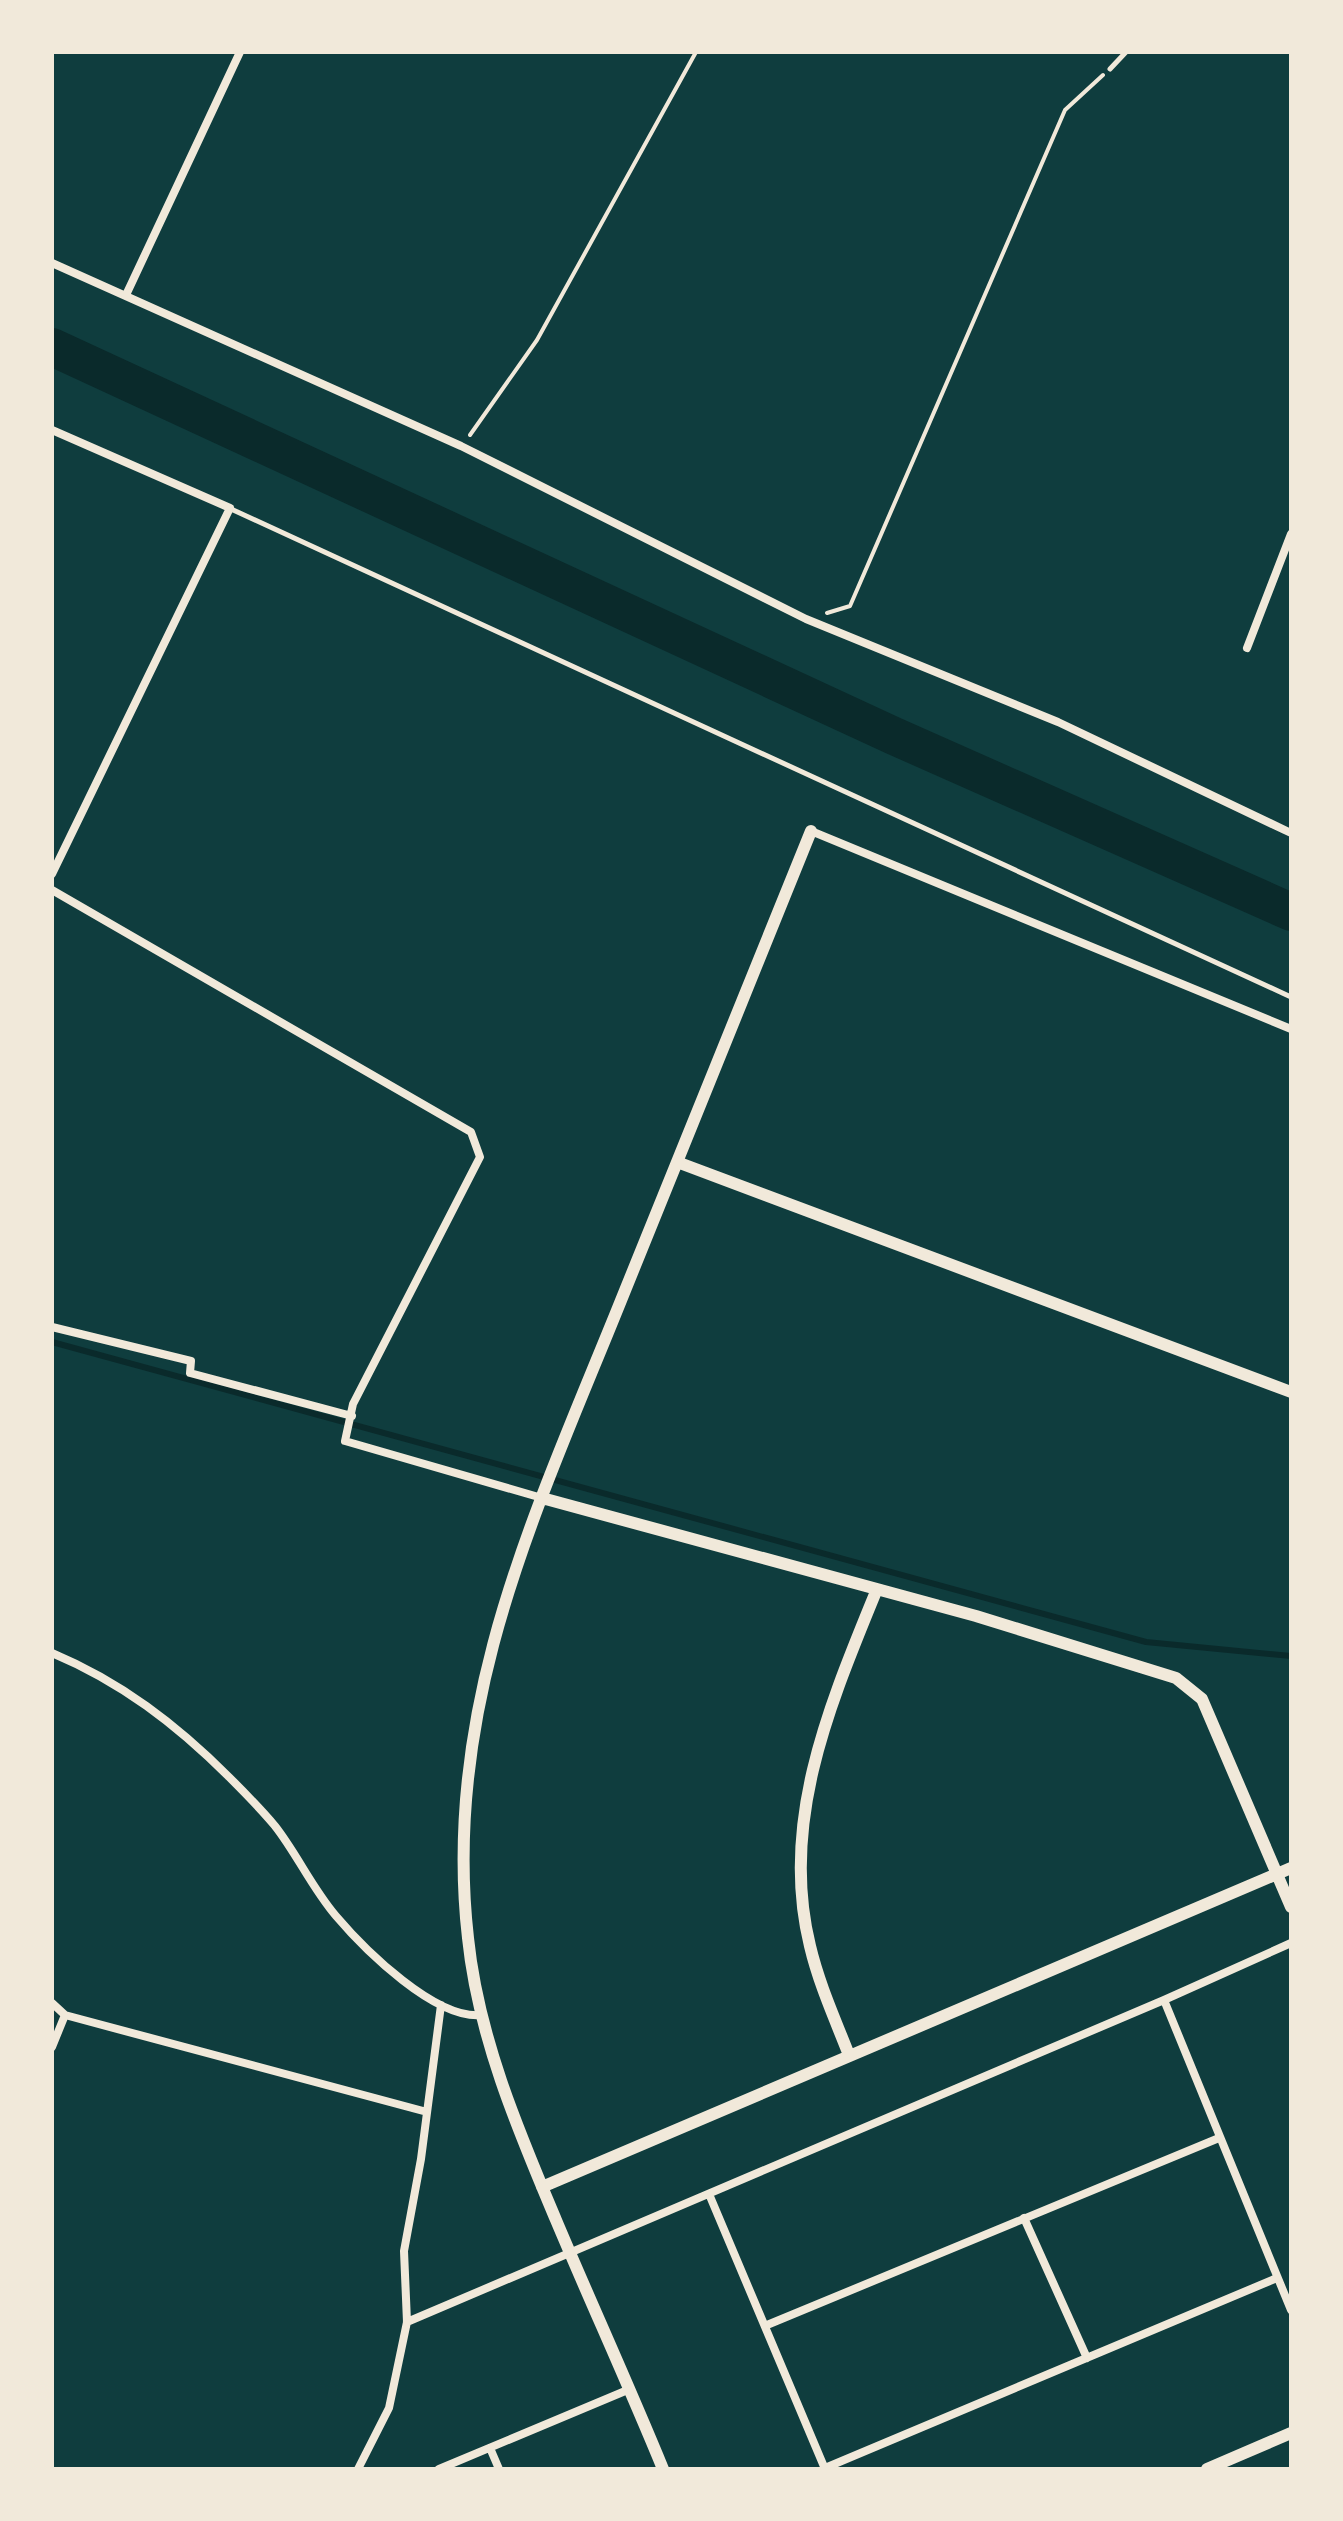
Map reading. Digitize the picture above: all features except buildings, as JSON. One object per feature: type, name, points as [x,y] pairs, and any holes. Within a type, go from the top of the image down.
[{"type":"street","points":[[126,295],[240,52]]},
{"type":"street","points":[[52,263],[461,446],[806,619],[1058,722],[1291,833]]},
{"type":"street","points":[[52,430],[230,508],[52,874]]},
{"type":"street","points":[[1247,648],[1291,534]]},
{"type":"street","points":[[663,2469],[569,2252],[506,2096],[483,2015],[468,1940],[464,1801],[474,1717],[493,1636],[543,1494],[811,831],[1291,1029]]},
{"type":"street","points":[[52,890],[471,1132],[480,1157],[353,1404],[345,1441],[877,1589],[1176,1678],[1202,1699],[1291,1907]]},
{"type":"street","points":[[677,1162],[1291,1392]]},
{"type":"street","points":[[52,1327],[191,1361],[190,1373],[352,1417]]},
{"type":"street","points":[[849,2055],[810,1945],[802,1861],[805,1809],[828,1710],[877,1589]]},
{"type":"street","points":[[52,1653],[94,1670],[164,1716],[275,1826],[335,1915],[388,1968],[441,2005],[472,2016],[483,2015]]},
{"type":"street","points":[[542,2187],[1291,1868]]},
{"type":"street","points":[[407,2322],[1291,1943]]},
{"type":"street","points":[[1164,2000],[1291,2310]]},
{"type":"street","points":[[52,2003],[65,2015],[427,2112]]},
{"type":"street","points":[[358,2469],[389,2408],[407,2322],[404,2251],[441,2005]]},
{"type":"street","points":[[52,2047],[65,2015]]},
{"type":"street","points":[[767,2325],[1219,2138]]},
{"type":"street","points":[[709,2194],[767,2325],[825,2469],[1277,2278]]},
{"type":"street","points":[[1024,2218],[1087,2358]]},
{"type":"street","points":[[439,2469],[630,2389]]},
{"type":"street","points":[[1207,2469],[1291,2433]]},
{"type":"street","points":[[490,2448],[499,2469]]},
{"type":"lane","points":[[1110,69],[1126,52]]},
{"type":"lane","points":[[230,508],[1291,997]]},
{"type":"path","points":[[461,446],[537,340],[696,52]]},
{"type":"path","points":[[806,619],[850,606],[1065,110],[1110,69]]},
{"type":"waterway","points":[[52,347],[894,736],[1291,912]]},
{"type":"waterway","points":[[52,1342],[1146,1642],[1291,1656]]}]
